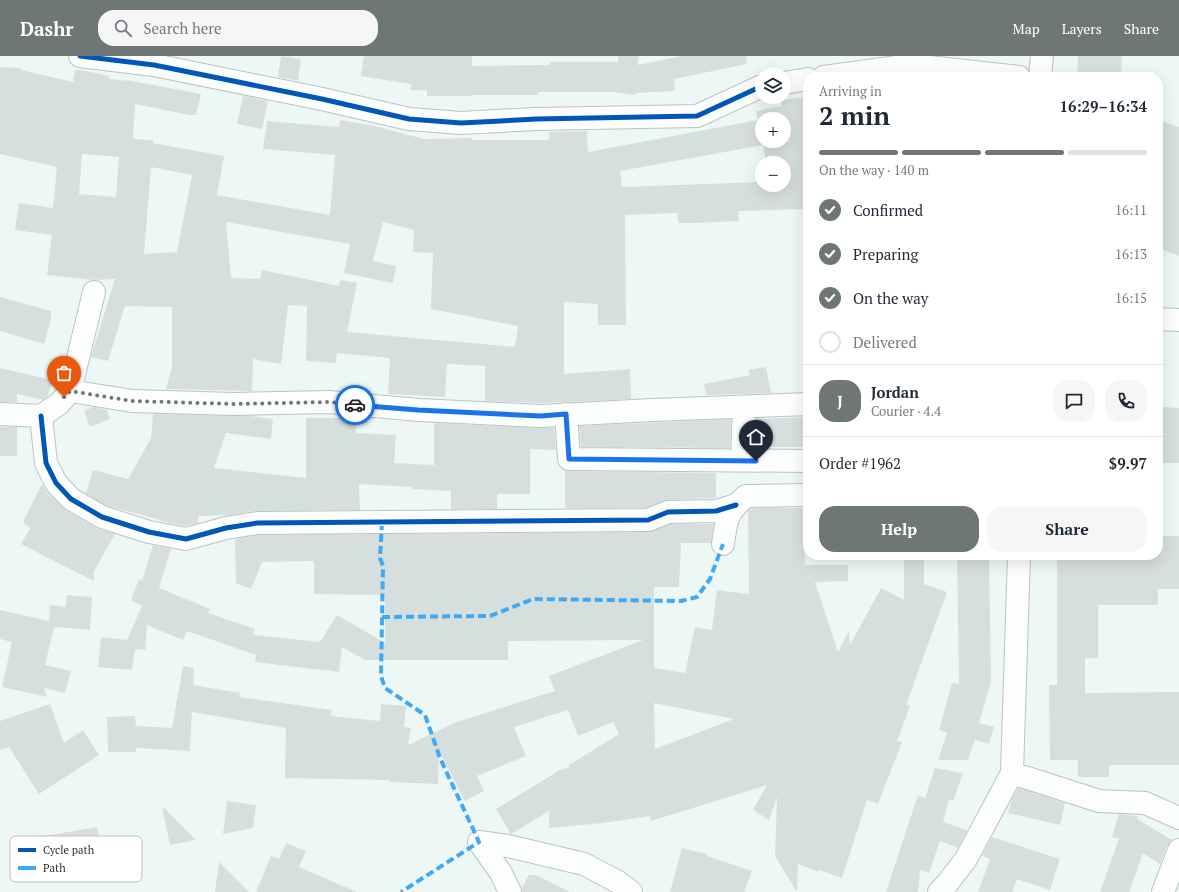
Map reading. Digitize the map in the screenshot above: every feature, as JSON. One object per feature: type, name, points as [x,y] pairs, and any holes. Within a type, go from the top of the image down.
[{"type":"street","points":[[80,56],[154,66],[322,99],[409,119],[461,123],[536,119],[697,116],[755,89]]},
{"type":"street","points":[[1040,72],[1042,56]]},
{"type":"street","points":[[860,72],[911,65],[974,72]]},
{"type":"street","points":[[791,82],[803,80]]},
{"type":"street","points":[[0,414],[41,416],[59,404],[70,391],[94,292]]},
{"type":"street","points":[[1163,319],[1179,320]]},
{"type":"street","points":[[70,391],[132,401],[234,404],[329,402],[426,410],[541,416],[803,404]]},
{"type":"street","points":[[742,461],[744,407]]},
{"type":"street","points":[[566,414],[569,459],[803,461]]},
{"type":"street","points":[[41,416],[46,463],[56,483],[71,499],[102,517],[149,532],[186,539],[226,528],[257,523],[648,520],[668,512],[716,512],[736,505]]},
{"type":"street","points":[[723,544],[726,519],[736,505],[746,496],[803,495]]},
{"type":"street","points":[[939,892],[966,859],[1012,772],[1020,560]]},
{"type":"street","points":[[1012,772],[1099,801],[1145,803],[1179,818]]},
{"type":"street","points":[[510,892],[501,873],[479,842],[508,846],[584,864],[618,882],[631,892]]},
{"type":"street","points":[[1163,892],[1179,850]]},
{"type":"building","points":[[281,56],[301,59],[298,81],[278,77]]},
{"type":"building","points":[[364,56],[472,56],[472,66],[550,65],[550,62],[618,62],[618,56],[639,56],[638,65],[682,56],[746,56],[747,64],[674,79],[675,91],[636,93],[636,95],[612,92],[538,92],[538,95],[427,96],[427,90],[411,90],[411,84],[361,76]]},
{"type":"building","points":[[1078,56],[1122,56],[1121,72],[1077,72]]},
{"type":"building","points":[[0,67],[21,68],[21,70],[73,82],[75,70],[86,71],[109,76],[109,79],[132,81],[201,94],[196,115],[189,115],[135,104],[133,139],[153,140],[153,143],[224,156],[217,195],[330,215],[335,155],[263,149],[267,121],[339,127],[340,120],[375,126],[424,139],[472,138],[472,140],[549,140],[549,132],[587,131],[588,152],[755,121],[755,146],[620,171],[622,187],[755,182],[755,192],[791,192],[791,156],[765,156],[764,148],[791,148],[791,112],[756,111],[782,106],[782,104],[791,104],[791,99],[803,98],[803,209],[738,211],[739,221],[693,223],[678,223],[678,213],[625,215],[626,325],[598,325],[598,304],[564,302],[564,374],[630,369],[631,399],[541,403],[485,401],[485,366],[447,364],[445,397],[388,394],[390,358],[337,353],[336,363],[306,361],[307,306],[288,305],[281,364],[253,359],[252,391],[166,389],[172,367],[172,307],[125,306],[108,361],[91,357],[115,279],[94,280],[47,275],[52,235],[15,230],[19,203],[53,208],[57,167],[0,154]],"holes":[[[82,154],[119,157],[116,197],[79,194]],[[151,167],[192,175],[177,252],[144,254]],[[226,222],[350,244],[344,273],[393,283],[396,266],[373,261],[383,222],[414,230],[413,252],[433,253],[431,309],[518,326],[515,347],[347,332],[357,283],[340,280],[339,286],[262,270],[260,279],[231,278]]]},
{"type":"building","points":[[243,96],[268,101],[262,129],[237,124]]},
{"type":"building","points":[[1163,122],[1179,127],[1179,256],[1163,250]]},
{"type":"building","points":[[0,297],[51,311],[51,319],[44,344],[0,331]]},
{"type":"building","points":[[766,367],[771,393],[706,395],[704,384],[750,375],[748,370]]},
{"type":"building","points":[[0,368],[52,380],[48,396],[43,400],[17,394],[17,402],[0,402]]},
{"type":"building","points":[[93,407],[107,410],[110,419],[90,427],[84,411]]},
{"type":"building","points":[[1163,407],[1179,408],[1179,463],[1163,463]]},
{"type":"building","points":[[153,414],[251,416],[273,419],[271,439],[226,433],[214,468],[306,478],[306,418],[356,418],[356,433],[396,435],[394,463],[434,465],[434,423],[554,428],[556,450],[530,449],[530,494],[497,494],[497,509],[451,509],[451,491],[359,484],[360,510],[255,511],[230,515],[198,516],[198,523],[185,526],[160,521],[161,520],[107,506],[86,494],[93,470],[128,479],[151,438]]},
{"type":"building","points":[[803,417],[803,447],[755,447],[756,419]]},
{"type":"building","points":[[731,419],[730,448],[581,447],[579,426]]},
{"type":"building","points":[[0,427],[17,427],[17,456],[0,456]]},
{"type":"building","points":[[565,471],[716,473],[716,498],[667,500],[646,508],[565,508]]},
{"type":"building","points":[[42,484],[47,492],[65,510],[96,528],[115,534],[94,571],[94,581],[21,544],[30,528],[23,522]]},
{"type":"building","points":[[751,508],[803,508],[803,560],[805,560],[805,565],[848,565],[848,581],[815,582],[838,652],[849,631],[850,645],[881,588],[904,600],[904,560],[924,560],[924,584],[947,592],[906,705],[910,706],[897,741],[902,742],[878,804],[867,800],[842,878],[819,870],[819,872],[798,864],[797,892],[775,856],[777,797],[769,820],[753,810],[767,785],[651,821],[650,816],[603,823],[549,828],[549,811],[511,834],[496,809],[560,770],[569,767],[569,765],[619,734],[613,722],[578,736],[568,710],[514,727],[526,756],[477,776],[484,791],[465,801],[439,751],[438,784],[390,782],[390,780],[285,778],[286,728],[192,712],[190,751],[136,748],[136,752],[108,752],[107,717],[135,716],[136,726],[172,728],[183,666],[194,668],[193,685],[240,693],[239,697],[332,710],[331,716],[380,721],[381,704],[406,706],[404,727],[411,728],[408,745],[457,722],[555,691],[549,676],[643,640],[508,641],[508,660],[365,660],[342,647],[339,672],[255,662],[256,655],[187,631],[183,640],[147,625],[145,650],[135,649],[132,670],[98,667],[101,637],[127,640],[142,606],[131,600],[139,579],[142,581],[153,545],[171,549],[159,588],[210,609],[208,613],[255,629],[253,635],[320,642],[337,615],[385,643],[385,595],[314,594],[314,561],[262,562],[251,589],[236,583],[235,539],[258,535],[648,532],[671,524],[714,524],[711,543],[681,543],[679,587],[654,587],[654,668],[685,673],[695,627],[712,630],[717,590],[749,594],[748,511]],"holes":[[[654,703],[734,719],[655,749]]]},
{"type":"building","points":[[1163,536],[1179,536],[1179,589],[1158,589],[1158,605],[1098,605],[1098,658],[1085,658],[1085,693],[1179,692],[1179,765],[1109,765],[1109,777],[1078,777],[1078,760],[1050,760],[1049,685],[1057,685],[1057,560],[1163,560]]},
{"type":"building","points":[[957,560],[989,560],[991,682],[979,723],[994,727],[989,744],[975,740],[968,760],[938,760],[947,733],[939,730],[952,683],[959,684]]},
{"type":"building","points":[[67,595],[92,597],[90,630],[54,627],[45,665],[71,671],[65,693],[44,688],[47,697],[2,687],[12,642],[0,639],[0,610],[49,621],[50,605],[66,607]]},
{"type":"building","points":[[50,704],[64,743],[83,730],[99,755],[39,794],[9,747],[0,750],[0,721]]},
{"type":"building","points":[[935,768],[963,773],[953,801],[949,800],[943,822],[967,830],[958,848],[940,841],[929,873],[920,870],[918,892],[886,892],[918,795],[925,798]]},
{"type":"building","points":[[1018,788],[1065,803],[1060,825],[1008,813],[1012,799]]},
{"type":"building","points":[[227,801],[256,805],[253,828],[223,834]]},
{"type":"building","points":[[162,806],[196,840],[170,845]]},
{"type":"building","points":[[1119,814],[1138,816],[1137,819],[1172,840],[1167,846],[1160,864],[1143,853],[1129,892],[1100,892],[1119,839],[1112,837]]},
{"type":"building","points":[[97,827],[99,836],[45,836]]},
{"type":"building","points":[[992,837],[1060,859],[1050,890],[1017,879],[1012,892],[978,892],[990,859],[982,856]]},
{"type":"building","points":[[286,843],[306,851],[299,867],[357,892],[256,892],[271,856],[279,859]]},
{"type":"building","points":[[682,848],[707,854],[707,856],[752,871],[744,892],[670,892]]},
{"type":"building","points":[[219,862],[249,892],[215,892]]},
{"type":"building","points":[[529,875],[536,875],[570,892],[522,892],[522,888]]},
{"type":"marked path","points":[[382,522],[380,558],[383,566],[381,676],[385,688],[425,715],[440,758],[479,842],[401,892]]},
{"type":"marked path","points":[[382,617],[490,616],[533,599],[681,601],[697,597],[710,579],[723,544]]},
{"type":"cycle path","points":[[80,56],[154,65],[322,99],[409,119],[461,123],[536,119],[697,116],[755,89]]},
{"type":"cycle path","points":[[41,416],[46,463],[56,483],[71,499],[102,517],[149,532],[186,539],[226,528],[257,523],[648,520],[668,512],[716,511],[736,505]]},
{"type":"way so far","points":[[64,397],[70,391],[132,401],[234,404],[329,402],[355,405]]},
{"type":"route","points":[[355,405],[418,410],[541,416],[566,414],[569,459],[756,461]]}]
